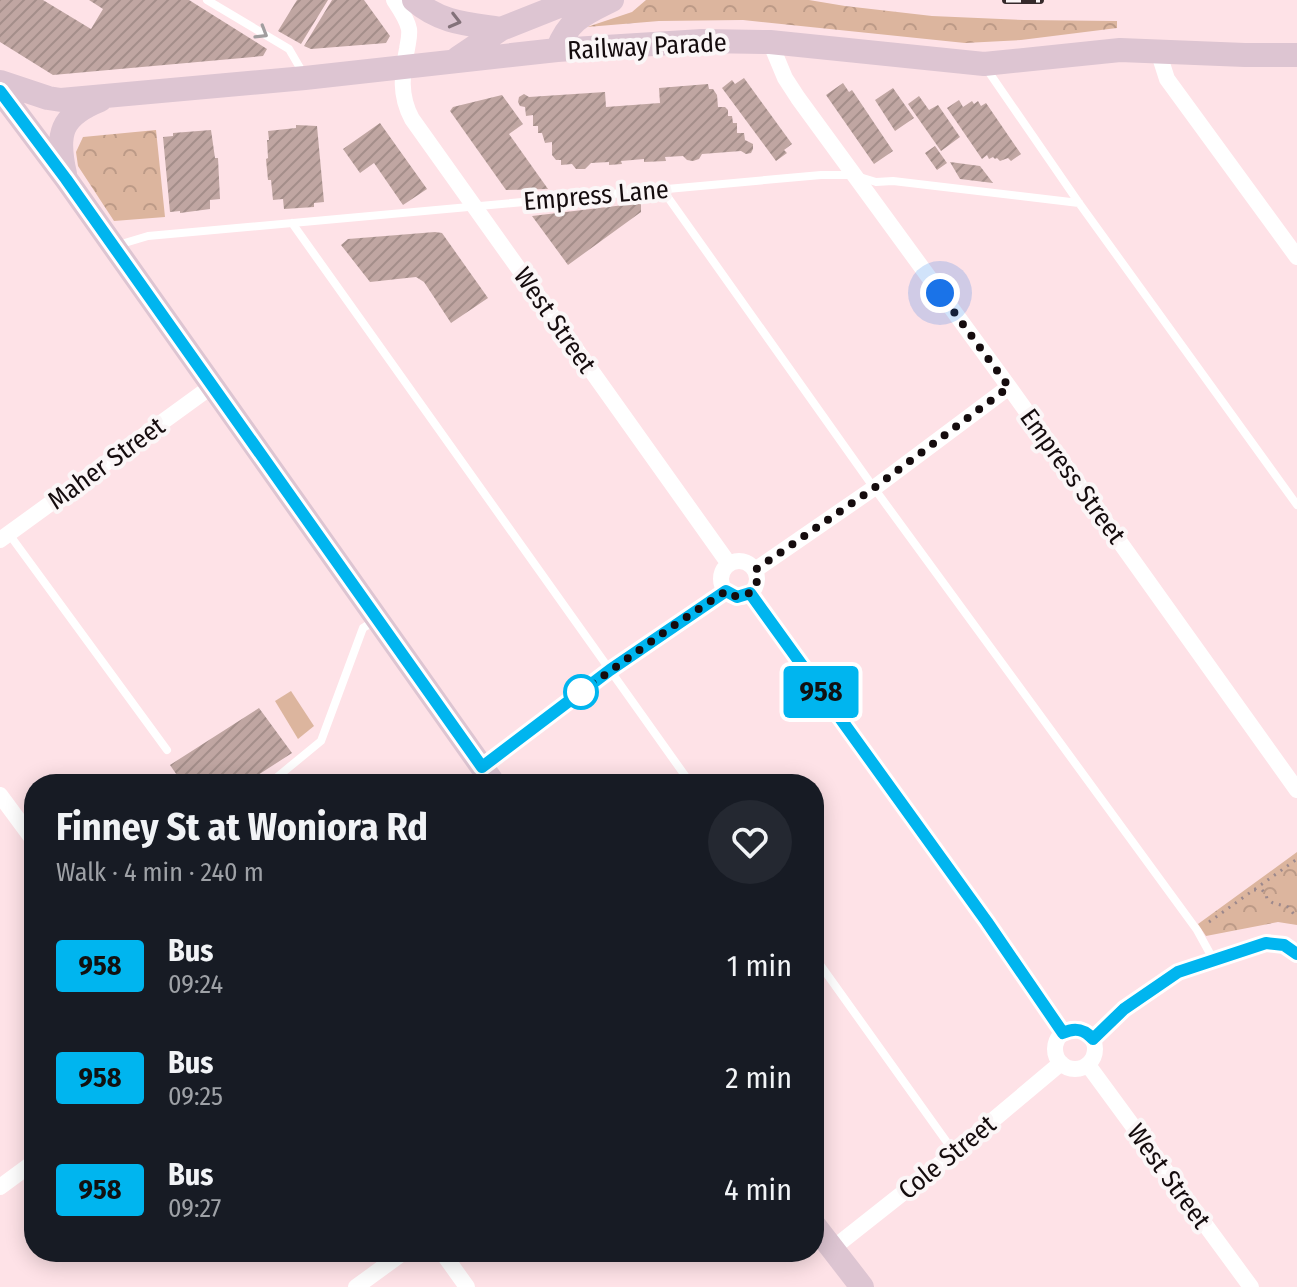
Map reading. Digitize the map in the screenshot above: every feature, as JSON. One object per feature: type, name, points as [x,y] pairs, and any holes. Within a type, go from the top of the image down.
[{"type":"street","name":"West Street","points":[[394,0],[410,34],[402,85],[406,107],[729,564]]},
{"type":"street","points":[[414,0],[430,13],[452,21],[501,29]]},
{"type":"street","points":[[453,61],[501,29],[574,0]]},
{"type":"street","points":[[557,50],[575,20],[612,0]]},
{"type":"street","name":"Railway Parade","points":[[0,82],[61,100],[305,78],[557,50],[702,41],[770,42],[984,64],[1120,50],[1297,55]]},
{"type":"street","name":"Empress Street","points":[[770,42],[785,78],[853,175],[1297,790]]},
{"type":"street","points":[[1158,51],[1167,79],[1297,257]]},
{"type":"street","points":[[0,91],[66,179],[487,774]]},
{"type":"street","points":[[66,179],[60,147],[63,128],[77,112],[114,95]]},
{"type":"street","name":"Maher Street","points":[[4,536],[212,386]]},
{"type":"street","points":[[755,570],[874,488],[1009,387]]},
{"type":"street","points":[[743,561],[755,570],[757,582],[750,593],[737,597],[726,591],[721,579],[729,564],[743,561]]},
{"type":"street","points":[[489,774],[610,670],[726,591]]},
{"type":"street","points":[[750,593],[987,922],[1063,1033]]},
{"type":"street","points":[[0,795],[24,827]]},
{"type":"street","points":[[1093,1039],[1124,1009],[1178,972],[1266,943],[1284,945],[1297,954]]},
{"type":"street","points":[[1083,1030],[1093,1039],[1096,1050],[1088,1065],[1077,1070],[1061,1063],[1055,1051],[1063,1033],[1083,1030]]},
{"type":"street","name":"Cole Street","points":[[832,1249],[1061,1063]]},
{"type":"street","name":"West Street","points":[[1088,1065],[1251,1287]]},
{"type":"street","points":[[0,1187],[24,1169]]},
{"type":"street","points":[[824,1238],[862,1287]]},
{"type":"street","points":[[356,1287],[390,1262]]},
{"type":"street","points":[[449,1262],[467,1287]]},
{"type":"lane","points":[[207,0],[289,49],[305,78]]},
{"type":"lane","points":[[984,64],[1079,203],[1297,505]]},
{"type":"lane","name":"Empress Lane","points":[[113,246],[148,236],[821,175],[853,175],[876,182],[893,181],[1079,203]]},
{"type":"lane","points":[[662,189],[874,488],[1197,930],[1213,959]]},
{"type":"lane","points":[[292,223],[684,774]]},
{"type":"lane","points":[[4,536],[167,750]]},
{"type":"lane","points":[[281,774],[321,741],[363,628],[377,620]]},
{"type":"lane","points":[[824,970],[954,1152]]},
{"type":"path","points":[[1197,930],[1297,859]]},
{"type":"path","points":[[1254,890],[1262,890],[1267,899],[1288,907],[1297,918]]},
{"type":"green space","points":[[646,0],[809,0],[932,16],[1117,21],[1117,28],[1021,40],[965,43],[743,20],[659,21],[587,27],[632,12]]},
{"type":"green space","points":[[156,130],[165,217],[114,221],[78,166],[76,152],[83,137]]},
{"type":"green space","points":[[291,691],[314,726],[298,739],[275,701]]},
{"type":"green space","points":[[1297,852],[1297,925],[1278,922],[1206,936],[1198,924]]},
{"type":"building","points":[[0,0],[43,0],[91,29],[103,9],[89,0],[189,0],[267,49],[263,56],[53,75],[0,42]]},
{"type":"building","points":[[297,0],[328,0],[301,44],[278,31]]},
{"type":"building","points":[[332,0],[364,0],[390,36],[386,43],[311,49],[304,46]]},
{"type":"building","points":[[744,78],[792,144],[784,150],[787,153],[776,161],[722,88],[732,80],[735,84]]},
{"type":"building","points":[[843,83],[849,92],[852,90],[893,151],[874,164],[826,95]]},
{"type":"building","points":[[708,84],[717,95],[718,107],[725,107],[733,123],[737,123],[737,133],[744,133],[745,140],[753,144],[751,153],[702,154],[693,161],[683,156],[665,157],[666,161],[644,162],[644,159],[609,165],[609,162],[591,163],[585,169],[576,169],[572,164],[561,165],[561,160],[556,160],[552,155],[552,142],[545,143],[542,133],[538,133],[538,126],[533,126],[533,115],[526,116],[525,107],[518,102],[524,94],[529,97],[605,92],[606,107],[660,103],[659,88]]},
{"type":"building","points":[[893,88],[914,118],[895,131],[875,100]]},
{"type":"building","points":[[502,95],[523,124],[509,134],[548,189],[506,190],[450,111],[453,107]]},
{"type":"building","points":[[919,96],[929,110],[938,105],[960,137],[941,151],[908,104]]},
{"type":"building","points":[[959,100],[963,107],[972,101],[974,104],[978,101],[981,106],[986,103],[1021,154],[1011,161],[1008,158],[1000,161],[993,157],[989,159],[987,155],[982,159],[947,108]]},
{"type":"building","points":[[380,123],[427,189],[403,205],[374,163],[360,173],[343,149]]},
{"type":"building","points":[[296,125],[317,126],[324,202],[314,203],[314,207],[284,209],[283,199],[273,200],[271,180],[268,180],[268,131],[296,128]]},
{"type":"building","points":[[211,130],[215,158],[218,158],[220,199],[210,200],[210,209],[170,212],[163,137],[173,136],[173,133]]},
{"type":"building","points":[[935,146],[947,163],[937,170],[925,153]]},
{"type":"building","points":[[950,162],[980,166],[993,183],[960,179]]},
{"type":"building","points":[[641,203],[641,212],[568,265],[532,216]]},
{"type":"building","points":[[442,233],[488,298],[451,323],[424,282],[416,277],[370,282],[341,245],[348,239]]},
{"type":"building","points":[[259,708],[292,753],[260,774],[176,774],[170,765]]},
{"type":"railway","points":[[1006,0],[1040,0]]},
{"type":"bus line","name":"958","points":[[0,91],[66,179],[482,767],[610,670],[726,591],[737,597],[750,593],[987,922],[1063,1033],[1083,1030],[1093,1039],[1124,1009],[1178,972],[1213,959],[1266,943],[1290,947],[1297,954]]},
{"type":"route","points":[[581,692],[726,591],[737,597],[750,593],[757,582],[755,570],[874,488],[1009,387],[940,293]]}]
